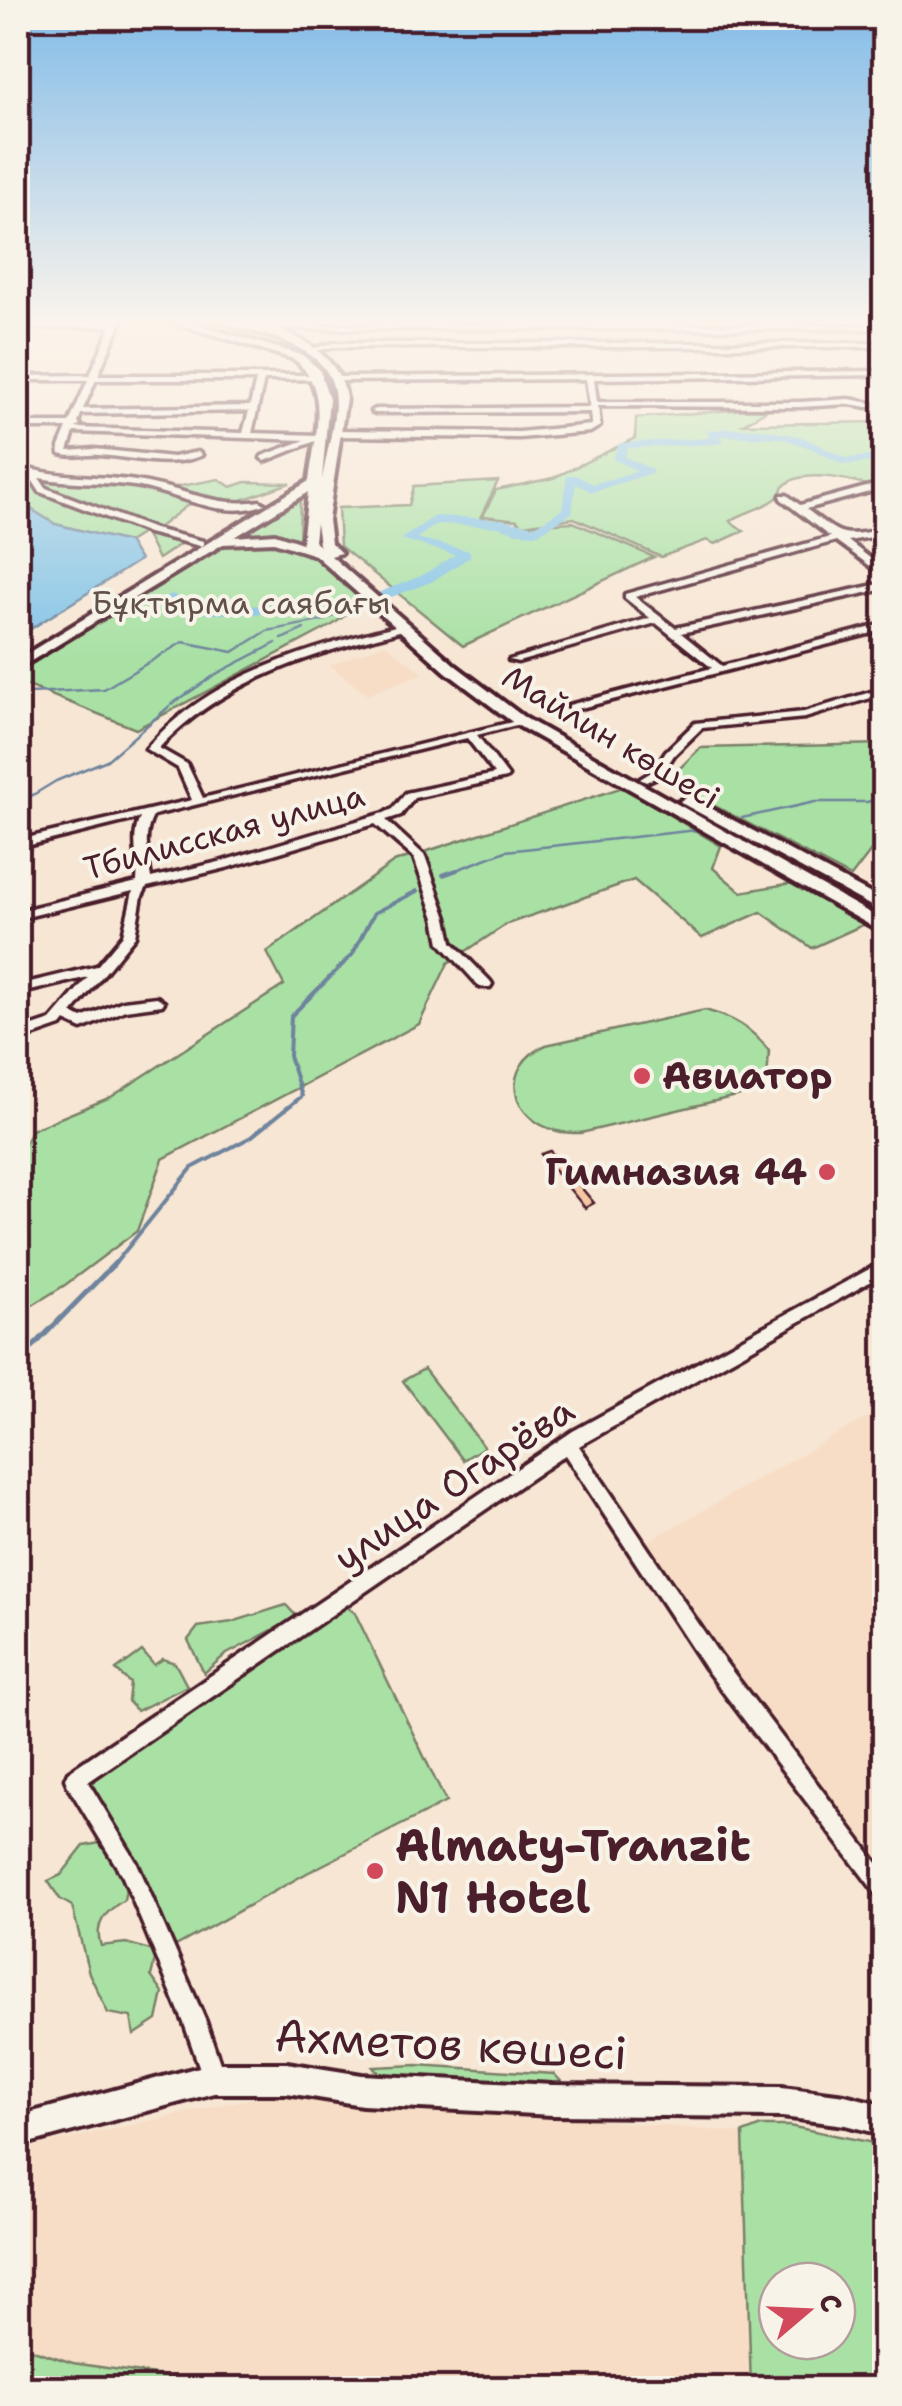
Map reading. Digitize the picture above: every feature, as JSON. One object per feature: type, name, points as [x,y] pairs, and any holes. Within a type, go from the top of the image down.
[{"type":"main road","points":[[315,551],[308,542],[307,529],[310,483],[320,432]]},
{"type":"main road","name":"Майлин көшесі","points":[[335,433],[322,520],[324,544],[370,590],[538,720],[646,779],[883,920]]},
{"type":"main road","points":[[18,655],[330,471]]},
{"type":"main road","points":[[18,665],[260,504],[288,488],[310,483]]},
{"type":"main road","points":[[310,483],[326,497]]},
{"type":"main road","points":[[206,543],[264,537],[315,551]]},
{"type":"main road","name":"Майлин көшесі","points":[[315,551],[370,590]]},
{"type":"main road","name":"Майлин көшесі","points":[[392,609],[403,628],[520,721],[758,847]]},
{"type":"main road","name":"Ахметов көшесі","points":[[18,2131],[214,2078],[287,2078],[362,2090],[552,2100],[782,2102],[845,2110],[884,2120]]},
{"type":"street","points":[[18,440],[49,432]]},
{"type":"street","points":[[69,432],[64,454],[94,452],[173,460],[198,455]]},
{"type":"street","points":[[188,432],[319,438]]},
{"type":"street","points":[[335,433],[565,432]]},
{"type":"street","points":[[265,458],[319,438]]},
{"type":"street","points":[[18,470],[34,475],[134,483],[218,506],[260,504]]},
{"type":"street","points":[[34,475],[43,490],[151,531],[206,543]]},
{"type":"street","points":[[799,508],[870,489]]},
{"type":"street","points":[[784,497],[884,573]]},
{"type":"street","points":[[718,668],[628,596],[839,537],[853,539],[884,532]]},
{"type":"street","points":[[672,632],[884,586]]},
{"type":"street","points":[[514,660],[655,620]]},
{"type":"street","points":[[573,707],[884,627]]},
{"type":"street","points":[[199,802],[183,766],[152,749],[175,724],[208,702],[299,656],[403,628]]},
{"type":"street","points":[[646,779],[657,773],[699,726],[804,715],[884,691]]},
{"type":"street","points":[[18,844],[84,824],[148,815],[520,721]]},
{"type":"street","name":"Тбилисская улица","points":[[18,915],[377,819],[396,812],[410,795],[502,776],[470,735]]},
{"type":"street","points":[[18,1036],[56,1024],[129,936],[140,885],[145,879],[142,825],[148,815]]},
{"type":"street","points":[[377,819],[418,856],[442,918],[446,944],[485,984]]},
{"type":"street","points":[[18,988],[102,969]]},
{"type":"street","points":[[65,1015],[82,1024],[123,1006],[156,1002]]},
{"type":"street","name":"улица Огарёва","points":[[214,2078],[195,2022],[130,1870],[76,1779],[568,1444],[884,1267]]},
{"type":"street","points":[[568,1444],[712,1661],[884,1888]]},
{"type":"shaded area","points":[[385,644],[423,673],[367,695],[330,665]]},
{"type":"shaded area","points":[[875,1413],[884,1422],[884,1569],[867,1586],[884,1604],[884,1687],[879,1693],[884,1697],[884,1878],[645,1543]]},
{"type":"shaded area","points":[[284,2091],[743,2133],[761,2126],[789,2126],[884,2145],[884,2388],[18,2388],[18,2150]]},
{"type":"green space","points":[[635,432],[884,432],[884,491],[832,477],[792,480],[774,500],[730,521],[744,531],[715,544],[707,540],[661,557],[574,518],[523,525],[573,522],[654,557],[463,646],[340,546],[338,508],[409,505],[414,486],[498,481],[480,518],[522,526],[517,520],[483,516],[496,490],[553,478],[635,438]]},
{"type":"green space","points":[[18,477],[159,490],[219,479],[231,487],[246,482],[290,483],[233,503],[197,498],[154,531],[185,541],[158,559],[144,532],[128,542],[55,524],[18,501]]},
{"type":"green space","points":[[296,498],[300,503],[299,540],[261,534],[232,536]]},
{"type":"green space","name":"Бұқтырма саябағы","points":[[251,540],[308,551],[365,600],[334,624],[136,729],[18,682],[18,672],[221,544]]},
{"type":"green space","points":[[884,744],[884,834],[851,877],[667,781],[700,748]]},
{"type":"green space","points":[[623,787],[721,846],[713,868],[741,892],[798,882],[867,923],[812,948],[761,912],[702,938],[634,880],[507,924],[448,963],[419,1024],[163,1159],[137,1231],[65,1285],[18,1314],[18,1160],[31,1130],[111,1097],[284,985],[267,952],[394,862]]},
{"type":"green space","name":"Авиатор","points":[[705,1010],[741,1024],[769,1051],[767,1081],[753,1092],[581,1133],[560,1132],[541,1125],[520,1104],[516,1078],[521,1066],[546,1045]]},
{"type":"green space","points":[[424,1369],[484,1447],[463,1460],[403,1381]]},
{"type":"green space","points":[[286,1605],[297,1617],[225,1655],[204,1673],[188,1640],[198,1627],[232,1622]]},
{"type":"green space","points":[[346,1606],[355,1613],[446,1802],[174,1947],[89,1777]]},
{"type":"green space","points":[[142,1651],[154,1665],[163,1659],[175,1663],[187,1686],[137,1711],[128,1701],[130,1683],[116,1670]]},
{"type":"green space","points":[[100,1843],[127,1883],[124,1900],[100,1925],[101,1946],[126,1943],[157,1952],[151,1976],[163,1993],[157,2020],[134,2035],[131,2017],[108,2013],[89,1973],[72,1906],[60,1899],[48,1881],[61,1875],[84,1846]]},
{"type":"green space","points":[[417,2065],[554,2074],[573,2094],[380,2074],[373,2067]]},
{"type":"green space","points":[[761,2126],[789,2126],[884,2145],[884,2388],[751,2388],[743,2133]]},
{"type":"green space","points":[[18,2345],[73,2363],[243,2388],[18,2388]]},
{"type":"water","points":[[18,501],[55,524],[128,542],[140,560],[18,637]]},
{"type":"building","points":[[550,1151],[594,1203],[585,1208],[541,1154]]},
{"type":"waterway","points":[[171,598],[205,610],[349,609],[426,579],[466,554],[407,539],[435,520],[501,523],[538,530],[568,510],[571,477],[592,488],[648,471],[619,459],[623,445],[718,441],[711,433],[724,432]]},
{"type":"waterway","points":[[757,432],[798,439],[844,462],[884,458]]},
{"type":"waterway","points":[[30,693],[104,689],[183,642],[233,652],[267,631],[325,620],[349,609]]},
{"type":"waterway","points":[[282,639],[304,629]]},
{"type":"waterway","points":[[18,804],[56,781],[107,760],[172,704],[218,673],[276,643]]},
{"type":"waterway","points":[[742,818],[815,802],[867,802],[884,797]]},
{"type":"waterway","points":[[451,872],[506,851],[697,830]]},
{"type":"waterway","points":[[443,875],[457,870]]},
{"type":"waterway","points":[[113,1266],[192,1168],[251,1137],[302,1096],[289,1056],[291,1016],[352,955],[374,913],[417,891]]},
{"type":"waterway","points":[[18,1362],[115,1263]]},
{"type":"place","name":"Авиатор","points":[[642,1076]]},
{"type":"place","name":"Гимназия 44","points":[[827,1172]]},
{"type":"place","name":"Almaty-Tranzit N1 Hotel","points":[[375,1871]]}]
